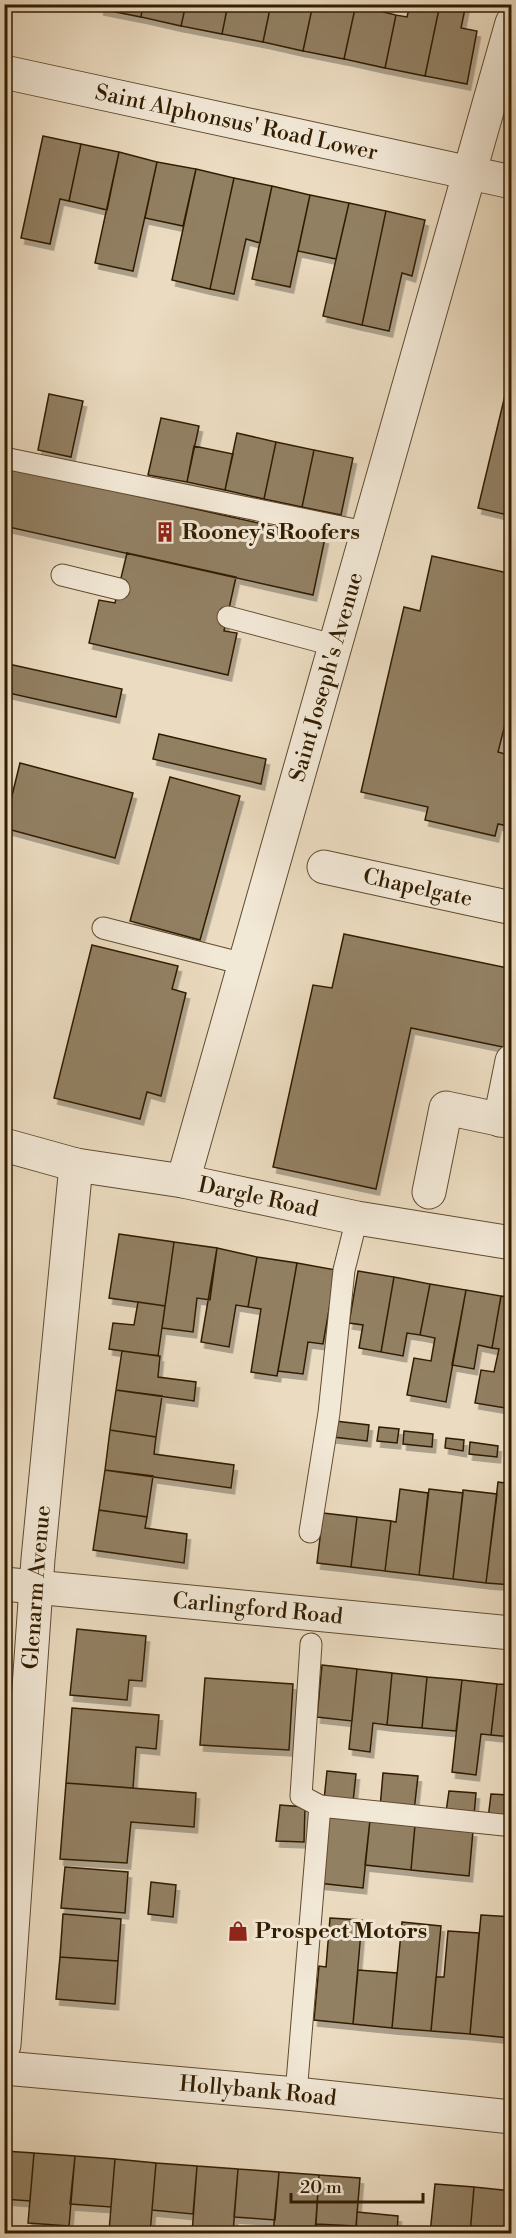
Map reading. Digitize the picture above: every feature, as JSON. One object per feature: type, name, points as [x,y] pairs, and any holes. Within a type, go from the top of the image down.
[{"type":"street","name":"Saint Joseph's Avenue","points":[[183,1181],[365,532],[512,23]]},
{"type":"street","name":"Saint Alphonsus' Road Lower","points":[[4,72],[512,182]]},
{"type":"street","name":"Chapelgate","points":[[324,867],[512,908]]},
{"type":"street","points":[[429,1192],[446,1108],[506,1121],[512,1061]]},
{"type":"street","name":"Dargle Road","points":[[4,1145],[76,1165],[183,1181],[357,1218],[512,1243]]},
{"type":"street","name":"Glenarm Avenue","points":[[4,2045],[37,1588],[76,1165]]},
{"type":"street","name":"Carlingford Road","points":[[4,1584],[512,1633]]},
{"type":"street","name":"Hollybank Road","points":[[4,2068],[296,2094],[512,2117]]},
{"type":"lane","points":[[4,458],[365,532]]},
{"type":"lane","points":[[62,575],[119,589]]},
{"type":"lane","points":[[228,617],[333,645]]},
{"type":"lane","points":[[103,928],[244,964]]},
{"type":"lane","points":[[310,1532],[329,1413],[344,1270],[357,1218]]},
{"type":"lane","points":[[311,1644],[301,1796],[320,1806],[512,1826]]},
{"type":"lane","points":[[296,2094],[320,1806]]},
{"type":"building","points":[[101,4],[143,4],[141,17],[100,9]]},
{"type":"building","points":[[143,4],[186,4],[181,26],[141,17]]},
{"type":"building","points":[[186,4],[228,4],[222,34],[181,26]]},
{"type":"building","points":[[228,4],[271,4],[263,42],[222,34]]},
{"type":"building","points":[[271,4],[313,4],[303,51],[263,42]]},
{"type":"building","points":[[313,4],[356,4],[344,59],[303,51]]},
{"type":"building","points":[[356,4],[380,4],[379,11],[396,15],[385,68],[344,59]]},
{"type":"building","points":[[410,4],[440,4],[425,76],[385,68],[396,15],[407,17]]},
{"type":"building","points":[[440,4],[466,4],[461,28],[477,31],[467,84],[425,76]]},
{"type":"building","points":[[43,136],[81,144],[69,201],[60,199],[50,244],[21,238]]},
{"type":"building","points":[[81,144],[119,152],[107,210],[69,201]]},
{"type":"building","points":[[119,152],[157,162],[133,271],[95,263]]},
{"type":"building","points":[[157,162],[196,169],[183,226],[145,218]]},
{"type":"building","points":[[196,169],[234,178],[210,289],[172,280]]},
{"type":"building","points":[[234,178],[272,186],[260,243],[246,239],[234,294],[210,289]]},
{"type":"building","points":[[272,186],[310,195],[290,287],[252,279]]},
{"type":"building","points":[[310,195],[349,203],[336,259],[298,251]]},
{"type":"building","points":[[349,203],[386,211],[362,325],[323,316]]},
{"type":"building","points":[[386,211],[425,220],[412,276],[402,273],[389,331],[362,325]]},
{"type":"building","points":[[506,391],[512,392],[512,516],[478,508]]},
{"type":"building","points":[[49,394],[83,401],[71,457],[38,450]]},
{"type":"building","points":[[161,418],[199,426],[187,482],[148,475]]},
{"type":"building","points":[[237,433],[276,442],[264,499],[225,490]]},
{"type":"building","points":[[276,442],[314,450],[302,507],[264,499]]},
{"type":"building","points":[[194,446],[233,454],[225,490],[187,482]]},
{"type":"building","points":[[314,450],[353,458],[341,515],[302,507]]},
{"type":"building","name":"Rooney's Roofers","points":[[4,466],[325,538],[313,595],[4,526]]},
{"type":"building","points":[[127,553],[236,577],[224,631],[237,633],[228,675],[89,643],[99,600],[115,603]]},
{"type":"building","points":[[432,556],[512,574],[512,697],[498,752],[512,756],[512,827],[498,824],[495,836],[425,820],[428,807],[361,792],[404,607],[420,611]]},
{"type":"building","points":[[4,663],[122,689],[116,717],[4,692]]},
{"type":"building","points":[[159,734],[266,759],[261,784],[153,759]]},
{"type":"building","points":[[20,763],[133,793],[115,858],[4,828]]},
{"type":"building","points":[[170,777],[240,796],[200,940],[130,921]]},
{"type":"building","points":[[344,934],[512,969],[512,1049],[411,1028],[376,1189],[273,1167],[313,985],[332,988]]},
{"type":"building","points":[[92,945],[178,966],[172,989],[186,993],[161,1096],[147,1092],[140,1119],[54,1098]]},
{"type":"building","points":[[119,1234],[174,1242],[165,1306],[109,1298]]},
{"type":"building","points":[[174,1242],[217,1248],[210,1300],[197,1298],[193,1332],[162,1328]]},
{"type":"building","points":[[217,1248],[257,1257],[248,1307],[236,1305],[229,1347],[201,1342]]},
{"type":"building","points":[[257,1257],[297,1263],[277,1376],[251,1372],[261,1309],[248,1307]]},
{"type":"building","points":[[297,1263],[336,1270],[323,1344],[308,1342],[303,1374],[278,1371]]},
{"type":"building","points":[[358,1271],[394,1277],[381,1352],[359,1348],[363,1325],[349,1323]]},
{"type":"building","points":[[394,1277],[430,1284],[420,1335],[407,1333],[403,1356],[381,1352]]},
{"type":"building","points":[[430,1284],[466,1290],[446,1402],[407,1395],[414,1358],[431,1361],[435,1338],[420,1335]]},
{"type":"building","points":[[466,1290],[501,1296],[492,1348],[478,1345],[474,1369],[452,1365]]},
{"type":"building","points":[[501,1296],[512,1298],[512,1409],[475,1403],[481,1370],[494,1372],[499,1349],[492,1348]]},
{"type":"building","points":[[138,1302],[165,1306],[158,1356],[109,1349],[113,1323],[134,1325]]},
{"type":"building","points":[[122,1351],[160,1356],[158,1377],[196,1382],[194,1401],[116,1390]]},
{"type":"building","points":[[116,1390],[162,1396],[156,1437],[110,1430]]},
{"type":"building","points":[[335,1421],[369,1425],[367,1441],[333,1437]]},
{"type":"building","points":[[379,1427],[399,1429],[397,1443],[377,1441]]},
{"type":"building","points":[[110,1430],[156,1437],[154,1454],[234,1465],[231,1488],[105,1470]]},
{"type":"building","points":[[404,1431],[433,1434],[432,1447],[403,1444]]},
{"type":"building","points":[[446,1438],[464,1440],[463,1451],[445,1448]]},
{"type":"building","points":[[470,1442],[498,1446],[497,1457],[469,1454]]},
{"type":"building","points":[[105,1470],[153,1476],[147,1517],[99,1510]]},
{"type":"building","points":[[498,1482],[512,1484],[512,1585],[486,1583]]},
{"type":"building","points":[[400,1489],[428,1493],[419,1575],[385,1571],[391,1521],[396,1522]]},
{"type":"building","points":[[429,1489],[463,1493],[453,1579],[419,1575]]},
{"type":"building","points":[[463,1490],[497,1494],[486,1583],[453,1579]]},
{"type":"building","points":[[99,1510],[147,1517],[145,1528],[187,1534],[184,1563],[93,1550]]},
{"type":"building","points":[[323,1513],[357,1517],[351,1567],[317,1563]]},
{"type":"building","points":[[357,1517],[391,1521],[385,1571],[351,1567]]},
{"type":"building","points":[[77,1629],[146,1636],[142,1681],[129,1680],[127,1700],[70,1695]]},
{"type":"building","points":[[322,1665],[357,1669],[352,1721],[317,1717]]},
{"type":"building","points":[[357,1669],[392,1673],[387,1725],[373,1723],[370,1752],[349,1749]]},
{"type":"building","points":[[392,1673],[427,1677],[422,1728],[387,1725]]},
{"type":"building","points":[[427,1677],[462,1680],[456,1731],[422,1728]]},
{"type":"building","points":[[205,1678],[293,1684],[289,1750],[200,1745]]},
{"type":"building","points":[[462,1680],[497,1684],[491,1735],[481,1734],[476,1775],[452,1772]]},
{"type":"building","points":[[497,1684],[512,1685],[512,1737],[491,1735]]},
{"type":"building","points":[[72,1708],[159,1715],[156,1749],[136,1747],[133,1788],[66,1783]]},
{"type":"building","points":[[327,1771],[356,1774],[353,1802],[324,1800]]},
{"type":"building","points":[[383,1773],[418,1776],[414,1811],[380,1808]]},
{"type":"building","points":[[66,1783],[196,1793],[194,1827],[131,1822],[127,1863],[60,1859]]},
{"type":"building","points":[[449,1791],[476,1793],[474,1815],[446,1812]]},
{"type":"building","points":[[491,1794],[510,1795],[508,1820],[488,1819]]},
{"type":"building","points":[[280,1805],[305,1807],[304,1842],[276,1841]]},
{"type":"building","points":[[325,1815],[370,1820],[363,1888],[318,1883]]},
{"type":"building","points":[[370,1820],[415,1825],[411,1870],[365,1865]]},
{"type":"building","points":[[415,1825],[473,1831],[469,1876],[411,1870]]},
{"type":"building","points":[[65,1867],[128,1872],[125,1913],[61,1908]]},
{"type":"building","points":[[151,1882],[176,1885],[173,1917],[148,1914]]},
{"type":"building","points":[[63,1914],[121,1919],[118,1961],[60,1957]]},
{"type":"building","points":[[481,1915],[512,1917],[510,2038],[470,2034]]},
{"type":"building","points":[[330,1918],[362,1920],[353,2024],[314,2020],[319,1966],[326,1967]]},
{"type":"building","points":[[402,1922],[441,1926],[431,2031],[392,2028]]},
{"type":"building","points":[[448,1931],[479,1933],[470,2034],[431,2031],[436,1977],[444,1977]]},
{"type":"building","points":[[60,1957],[118,1961],[115,2004],[56,1999]]},
{"type":"building","points":[[358,1970],[397,1973],[392,2028],[353,2024]]},
{"type":"building","points":[[4,2151],[34,2153],[30,2201],[4,2199]]},
{"type":"building","points":[[34,2153],[75,2156],[69,2226],[28,2223]]},
{"type":"building","points":[[75,2156],[115,2159],[111,2207],[70,2204]]},
{"type":"building","points":[[115,2159],[156,2163],[150,2234],[109,2231]]},
{"type":"building","points":[[156,2163],[197,2166],[193,2214],[152,2210]]},
{"type":"building","points":[[197,2166],[238,2169],[233,2234],[192,2234]]},
{"type":"building","points":[[238,2169],[279,2172],[275,2220],[234,2217]]},
{"type":"building","points":[[279,2172],[319,2175],[315,2234],[273,2234]]},
{"type":"building","points":[[319,2175],[360,2178],[356,2226],[316,2224]]},
{"type":"building","points":[[435,2184],[474,2187],[470,2234],[430,2234]]},
{"type":"building","points":[[474,2187],[512,2191],[510,2234],[470,2234]]},
{"type":"building","points":[[357,2212],[398,2216],[397,2234],[356,2234]]},
{"type":"place","name":"Rooney's Roofers","points":[[165,532]]},
{"type":"place","name":"Prospect Motors","points":[[238,1931]]}]
